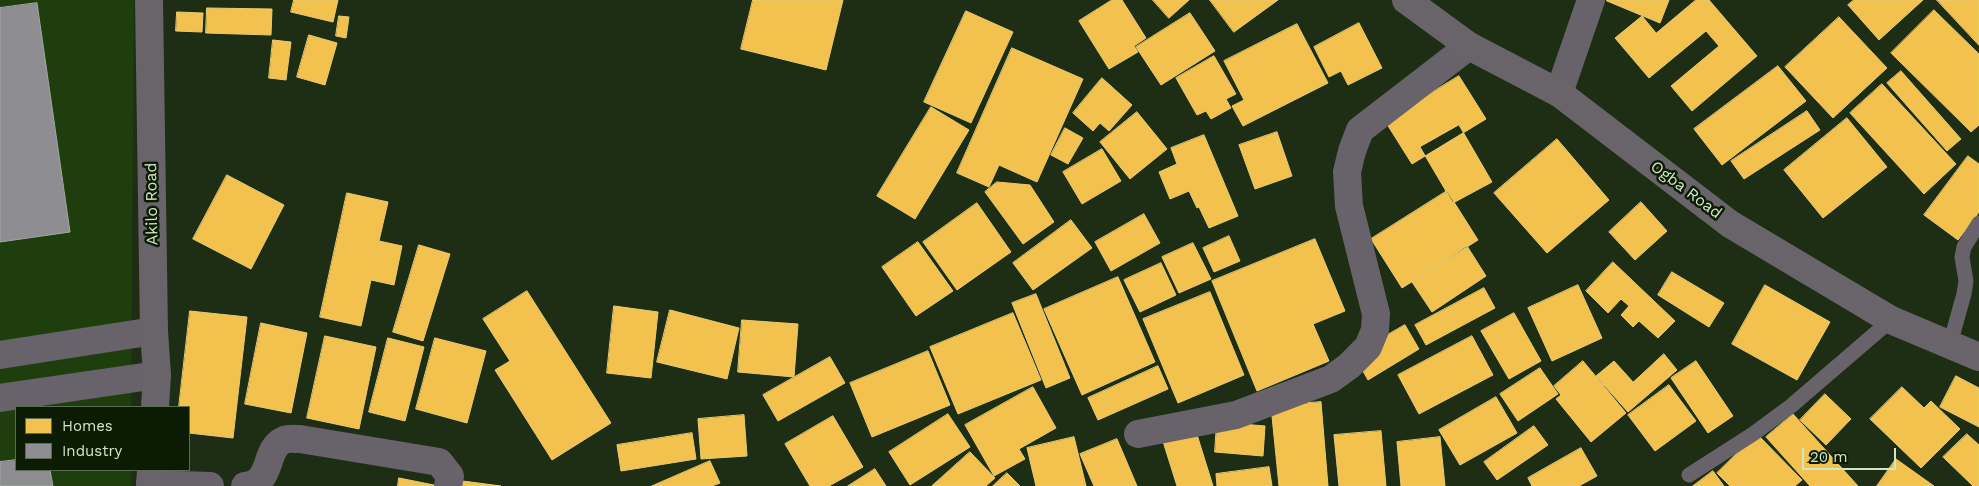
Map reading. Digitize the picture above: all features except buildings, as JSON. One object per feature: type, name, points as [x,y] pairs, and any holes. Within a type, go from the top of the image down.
[{"type":"main road","name":"Akilo Road","points":[[149,0],[154,331],[157,375],[155,406]]},
{"type":"main road","name":"Ogba Road","points":[[1406,0],[1469,46],[1559,94],[1730,224],[1891,320],[1979,356]]},
{"type":"street","points":[[1559,94],[1591,0]]},
{"type":"street","points":[[1138,434],[1236,415],[1331,379],[1349,366],[1368,347],[1375,330],[1376,314],[1349,206],[1347,172],[1352,151],[1360,130],[1469,46]]},
{"type":"street","points":[[0,355],[154,331]]},
{"type":"street","points":[[0,398],[157,375]]},
{"type":"street","points":[[245,486],[252,485],[262,479],[276,448],[284,440],[300,439],[439,462],[450,476],[448,486]]},
{"type":"street","points":[[150,480],[210,486]]},
{"type":"lane","points":[[1950,344],[1966,281],[1962,256],[1964,247],[1979,223]]},
{"type":"lane","points":[[1689,475],[1752,434],[1790,406],[1891,320]]},
{"type":"shaded area","points":[[0,0],[134,0],[131,406],[15,406],[15,471],[131,471],[131,486],[0,486]]}]
